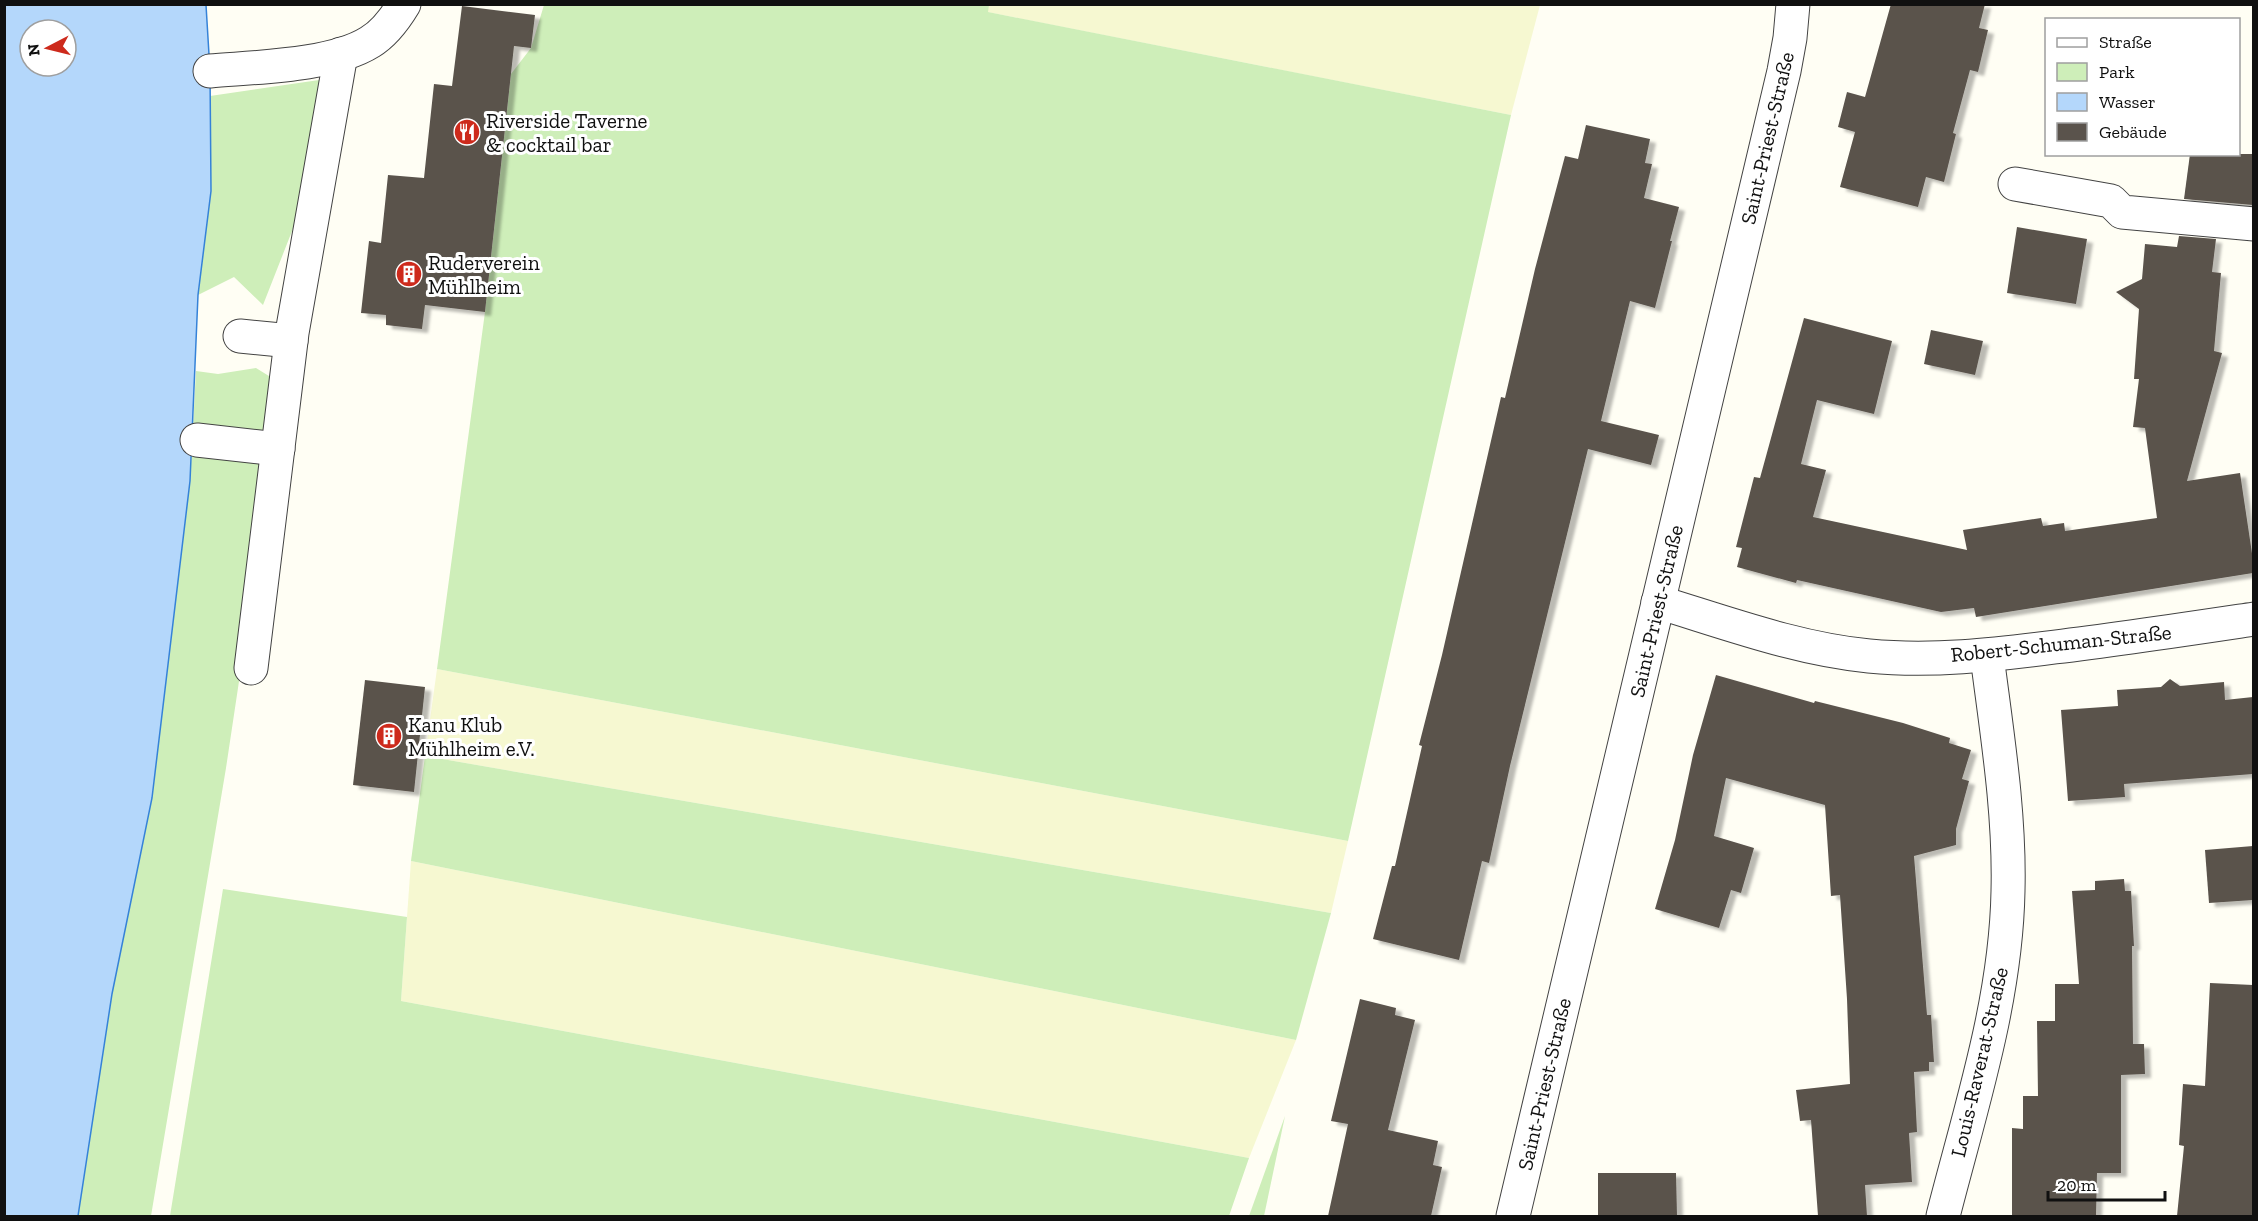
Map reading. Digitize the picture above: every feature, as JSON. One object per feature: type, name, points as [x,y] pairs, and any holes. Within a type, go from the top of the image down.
[{"type":"street","points":[[210,72],[297,62],[341,54],[369,43],[385,31],[404,4]]},
{"type":"street","name":"Saint-Priest-Straße","points":[[1513,1216],[1784,70],[1791,38],[1792,4]]},
{"type":"street","points":[[251,668],[291,341],[341,54]]},
{"type":"street","points":[[2015,184],[2111,201],[2122,212],[2253,224]]},
{"type":"street","points":[[240,336],[291,341]]},
{"type":"street","points":[[197,440],[278,448]]},
{"type":"street","name":"Robert-Schuman-Straße","points":[[1658,602],[1753,631],[1837,651],[1870,656],[1913,658],[1987,656],[2253,619]]},
{"type":"street","name":"Louis-Raverat-Straße","points":[[1943,1216],[1990,1032],[2005,935],[2008,891],[2006,823],[2000,753],[1987,656]]},
{"type":"green space","points":[[989,4],[1540,5],[1511,115],[987,12]]},
{"type":"green space","points":[[544,5],[989,5],[988,12],[1511,115],[1348,841],[437,669],[485,312],[511,74],[531,48]]},
{"type":"green space","points":[[326,79],[305,198],[263,305],[234,277],[198,295],[211,191],[210,96]]},
{"type":"green space","points":[[256,368],[277,381],[256,568],[226,768],[151,1216],[78,1216],[112,994],[152,798],[190,481],[196,371],[218,374]]},
{"type":"green space","points":[[437,669],[1348,841],[1331,913],[425,756]]},
{"type":"green space","points":[[425,756],[1331,913],[1296,1040],[411,861]]},
{"type":"green space","points":[[411,861],[1296,1040],[1249,1158],[401,1001]]},
{"type":"green space","points":[[223,889],[407,917],[401,1001],[1249,1158],[1229,1216],[170,1216]]},
{"type":"green space","points":[[1285,1116],[1264,1216],[1249,1216]]},
{"type":"water","points":[[5,5],[206,5],[210,71],[211,191],[198,295],[190,481],[152,798],[112,994],[78,1216],[5,1216]]},
{"type":"building","points":[[1891,4],[1985,4],[1979,28],[1988,30],[1978,72],[1970,70],[1953,133],[1956,134],[1944,182],[1926,177],[1918,207],[1840,187],[1855,132],[1838,127],[1847,92],[1865,97]]},
{"type":"building","points":[[462,6],[535,15],[531,48],[514,46],[485,312],[425,305],[422,329],[386,325],[386,315],[361,313],[369,241],[381,243],[388,175],[424,178],[434,84],[452,86]]},
{"type":"building","points":[[1586,125],[1650,139],[1645,163],[1652,164],[1644,198],[1679,207],[1655,308],[1630,301],[1601,421],[1659,435],[1651,465],[1588,449],[1510,766],[1489,863],[1482,861],[1459,960],[1373,939],[1392,866],[1395,866],[1422,746],[1419,745],[1501,397],[1505,398],[1535,269],[1565,156],[1578,159]]},
{"type":"building","points":[[2253,154],[2253,205],[2184,199],[2190,156]]},
{"type":"building","points":[[2017,227],[2087,239],[2076,304],[2007,293]]},
{"type":"building","points":[[2179,236],[2216,239],[2212,272],[2221,273],[2214,351],[2222,353],[2187,481],[2240,473],[2253,573],[1976,617],[1974,608],[1941,612],[1797,580],[1796,583],[1737,567],[1742,548],[1736,547],[1754,477],[1760,478],[1804,318],[1892,341],[1874,414],[1817,400],[1801,464],[1826,470],[1813,517],[1967,550],[1963,530],[2041,518],[2043,526],[2064,523],[2065,531],[2157,518],[2145,428],[2133,427],[2139,379],[2134,379],[2139,309],[2116,292],[2142,279],[2145,244],[2177,247]]},
{"type":"building","points":[[1931,330],[1983,341],[1975,375],[1924,364]]},
{"type":"building","points":[[1716,675],[1814,703],[1815,701],[1903,723],[1950,738],[1949,743],[1971,750],[1962,779],[1969,781],[1956,829],[1956,845],[1914,856],[1927,1015],[1931,1015],[1934,1062],[1929,1062],[1929,1071],[1914,1072],[1917,1132],[1909,1133],[1912,1182],[1865,1185],[1867,1216],[1818,1216],[1811,1120],[1800,1121],[1796,1090],[1850,1084],[1840,895],[1831,896],[1825,805],[1726,778],[1714,836],[1754,848],[1741,893],[1731,890],[1719,928],[1655,909],[1675,840],[1693,755]]},
{"type":"building","points":[[2170,679],[2180,686],[2224,682],[2225,700],[2253,697],[2253,774],[2124,784],[2125,797],[2068,801],[2061,710],[2118,706],[2117,690],[2161,687]]},
{"type":"building","name":"Kanu Klub Mühlheim e.V.","points":[[365,680],[425,687],[414,792],[353,785]]},
{"type":"building","points":[[2253,846],[2253,900],[2209,903],[2205,850]]},
{"type":"building","points":[[2124,879],[2125,891],[2131,891],[2134,946],[2132,946],[2133,1044],[2144,1044],[2145,1074],[2121,1075],[2121,1173],[2097,1173],[2096,1216],[2012,1216],[2012,1128],[2023,1129],[2023,1096],[2038,1096],[2037,1021],[2055,1021],[2055,984],[2079,984],[2072,891],[2095,890],[2095,881]]},
{"type":"building","points":[[2210,983],[2253,985],[2253,1216],[2177,1216],[2184,1146],[2179,1145],[2183,1084],[2205,1086]]},
{"type":"building","points":[[1360,999],[1396,1008],[1395,1015],[1415,1020],[1388,1130],[1438,1141],[1433,1165],[1442,1167],[1431,1216],[1328,1216],[1348,1124],[1331,1121]]},
{"type":"building","points":[[1598,1173],[1676,1173],[1677,1216],[1598,1216]]},
{"type":"place","name":"Riverside Taverne & cocktail bar","points":[[467,132]]},
{"type":"place","name":"Ruderverein Mühlheim","points":[[409,274]]},
{"type":"place","name":"Kanu Klub Mühlheim e.V.","points":[[389,736]]}]
